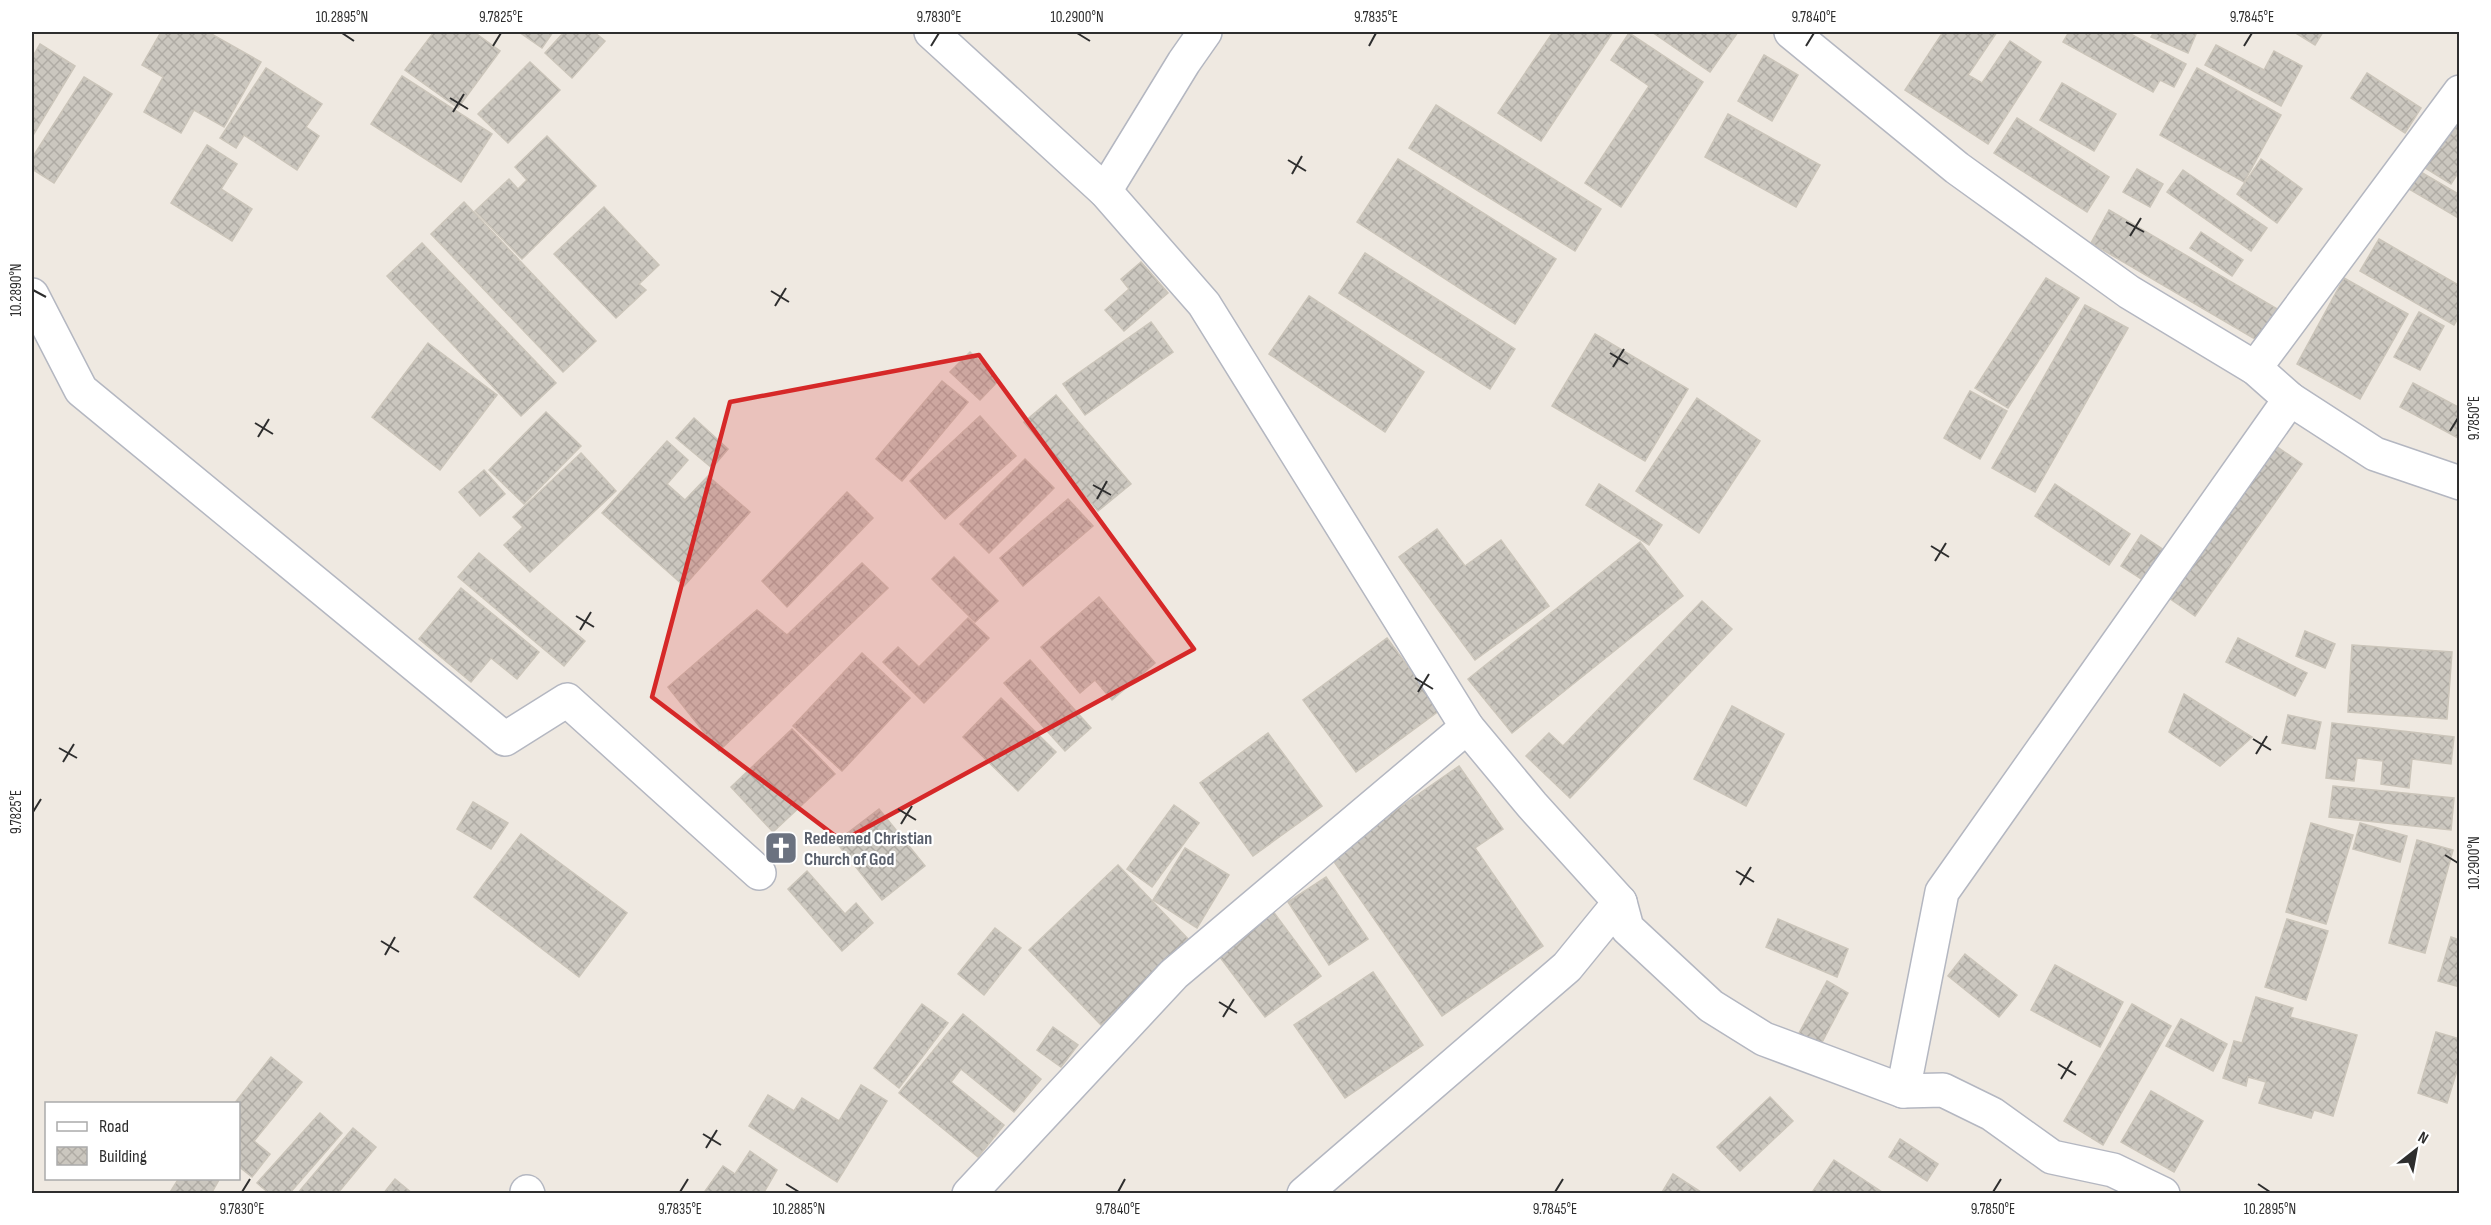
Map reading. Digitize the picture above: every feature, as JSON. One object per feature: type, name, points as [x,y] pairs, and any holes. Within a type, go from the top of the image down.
[{"type":"street","points":[[931,32],[1105,191],[1204,304],[1467,727],[1532,805],[1620,902],[1627,928],[1711,1006],[1764,1040],[1903,1091],[1943,1090],[1992,1114],[2052,1157],[2113,1170],[2163,1194]]},
{"type":"street","points":[[1105,191],[1184,62],[1206,32]]},
{"type":"street","points":[[1791,32],[1957,168],[2129,292],[2255,368],[2290,399],[2375,454],[2427,474],[2460,483]]},
{"type":"street","points":[[2255,368],[2460,92]]},
{"type":"street","points":[[32,295],[81,390],[505,739],[567,700],[759,873]]},
{"type":"street","points":[[1903,1091],[1942,892],[2290,399]]},
{"type":"street","points":[[969,1194],[1174,974],[1467,727]]},
{"type":"street","points":[[1304,1194],[1567,967],[1620,902]]},
{"type":"highlighted area","points":[[979,355],[1194,649],[842,841],[652,697],[730,402]]},
{"type":"building","points":[[161,32],[208,32],[261,62],[224,127],[194,110],[181,133],[144,112],[163,77],[142,65]]},
{"type":"building","points":[[434,32],[474,32],[500,51],[458,108],[405,70]]},
{"type":"building","points":[[519,32],[553,32],[542,48]]},
{"type":"building","points":[[564,32],[594,32],[605,41],[572,78],[545,53]]},
{"type":"building","points":[[1553,32],[1613,32],[1541,141],[1498,113]]},
{"type":"building","points":[[1652,32],[1738,32],[1710,72]]},
{"type":"building","points":[[1943,32],[1997,32],[1968,75],[1982,83],[2010,41],[2041,62],[1988,144],[1905,90]]},
{"type":"building","points":[[2069,32],[2127,32],[2186,64],[2174,87],[2160,80],[2153,92],[2063,42]]},
{"type":"building","points":[[2154,32],[2196,34],[2188,53],[2151,37]]},
{"type":"building","points":[[2294,32],[2323,32],[2315,45]]},
{"type":"building","points":[[1629,33],[1703,82],[1621,207],[1585,183],[1649,86],[1611,60]]},
{"type":"building","points":[[40,44],[75,66],[32,137],[32,58]]},
{"type":"building","points":[[2216,45],[2264,70],[2274,51],[2302,66],[2281,106],[2205,65]]},
{"type":"building","points":[[1764,55],[1798,75],[1772,121],[1738,101]]},
{"type":"building","points":[[530,62],[560,90],[508,143],[478,114]]},
{"type":"building","points":[[266,68],[322,104],[306,127],[319,136],[297,170],[244,135],[236,148],[220,138]]},
{"type":"building","points":[[2197,68],[2281,115],[2244,182],[2160,135]]},
{"type":"building","points":[[2367,73],[2421,108],[2405,133],[2351,98]]},
{"type":"building","points":[[402,76],[492,134],[461,182],[371,124]]},
{"type":"building","points":[[84,77],[112,94],[54,183],[32,169],[32,158]]},
{"type":"building","points":[[2062,83],[2116,114],[2094,151],[2040,120]]},
{"type":"building","points":[[1436,105],[1601,209],[1575,251],[1409,148]]},
{"type":"building","points":[[2460,105],[2460,170],[2451,184],[2422,166]]},
{"type":"building","points":[[1728,114],[1820,165],[1796,207],[1705,157]]},
{"type":"building","points":[[2017,118],[2109,177],[2087,212],[1994,153]]},
{"type":"building","points":[[547,136],[596,186],[522,259],[475,211],[509,179],[518,189],[527,180],[515,167]]},
{"type":"building","points":[[207,145],[237,164],[221,189],[252,209],[232,241],[171,203]]},
{"type":"building","points":[[1398,159],[1556,259],[1515,324],[1357,222]]},
{"type":"building","points":[[2261,159],[2302,189],[2277,223],[2237,194]]},
{"type":"building","points":[[2137,169],[2163,184],[2150,207],[2123,192]]},
{"type":"building","points":[[2183,170],[2267,228],[2251,251],[2167,192]]},
{"type":"building","points":[[2419,171],[2460,195],[2460,219],[2409,189]]},
{"type":"building","points":[[464,202],[596,341],[563,372],[431,234]]},
{"type":"building","points":[[604,207],[659,265],[639,284],[646,290],[616,318],[554,254]]},
{"type":"building","points":[[2109,210],[2279,310],[2260,342],[2091,243]]},
{"type":"building","points":[[2201,232],[2243,260],[2232,276],[2190,248]]},
{"type":"building","points":[[2379,239],[2460,286],[2460,315],[2454,325],[2360,271]]},
{"type":"building","points":[[422,243],[556,383],[521,416],[387,276]]},
{"type":"building","points":[[1365,253],[1515,349],[1490,389],[1339,293]]},
{"type":"building","points":[[1141,262],[1168,293],[1124,331],[1105,310],[1129,289],[1121,279]]},
{"type":"building","points":[[2046,278],[2079,298],[2008,408],[1975,388]]},
{"type":"building","points":[[2344,278],[2408,314],[2360,399],[2297,364]]},
{"type":"building","points":[[1309,296],[1424,372],[1385,432],[1269,354]]},
{"type":"building","points":[[2085,305],[2128,328],[2035,492],[1992,468]]},
{"type":"building","points":[[2419,312],[2444,326],[2420,370],[2394,357]]},
{"type":"building","points":[[1151,322],[1173,352],[1085,415],[1063,384]]},
{"type":"building","points":[[1595,334],[1688,389],[1645,461],[1552,406]]},
{"type":"building","points":[[428,343],[497,395],[440,470],[372,417]]},
{"type":"building","points":[[970,352],[999,380],[980,400],[950,372]]},
{"type":"building","points":[[942,381],[968,402],[902,481],[876,459]]},
{"type":"building","points":[[2413,383],[2460,408],[2460,439],[2400,407]]},
{"type":"building","points":[[1970,391],[2007,411],[1980,459],[1944,438]]},
{"type":"building","points":[[1056,395],[1131,484],[1098,511],[1024,422]]},
{"type":"building","points":[[1697,398],[1760,441],[1699,533],[1636,491]]},
{"type":"building","points":[[546,412],[581,446],[524,504],[489,470]]},
{"type":"building","points":[[980,416],[1016,456],[945,519],[910,481]]},
{"type":"building","points":[[694,418],[728,449],[712,468],[676,438]]},
{"type":"building","points":[[667,441],[688,460],[667,484],[685,500],[708,476],[750,512],[684,586],[602,513]]},
{"type":"building","points":[[2276,446],[2302,464],[2195,616],[2169,598]]},
{"type":"building","points":[[581,453],[616,491],[530,572],[504,545],[523,527],[513,517]]},
{"type":"building","points":[[1025,459],[1054,488],[989,553],[960,524]]},
{"type":"building","points":[[484,470],[505,494],[480,516],[459,492]]},
{"type":"building","points":[[1599,484],[1662,525],[1649,545],[1586,505]]},
{"type":"building","points":[[2055,484],[2130,534],[2109,565],[2035,516]]},
{"type":"building","points":[[847,492],[873,518],[787,607],[762,581]]},
{"type":"building","points":[[1068,499],[1093,526],[1023,586],[1000,558]]},
{"type":"building","points":[[1437,529],[1465,566],[1501,540],[1549,606],[1475,660],[1399,557]]},
{"type":"building","points":[[2141,535],[2167,552],[2146,582],[2121,566]]},
{"type":"building","points":[[1640,542],[1683,596],[1512,733],[1468,679]]},
{"type":"building","points":[[479,553],[585,641],[564,666],[458,577]]},
{"type":"building","points":[[954,557],[998,601],[975,622],[932,579]]},
{"type":"building","points":[[862,563],[888,588],[719,751],[668,687],[757,610],[787,635]]},
{"type":"building","points":[[461,588],[539,652],[517,679],[491,658],[471,682],[419,639]]},
{"type":"building","points":[[1099,597],[1155,663],[1112,700],[1095,680],[1080,693],[1041,647]]},
{"type":"building","points":[[1702,601],[1732,629],[1570,798],[1526,756],[1549,733],[1563,746]]},
{"type":"building","points":[[968,618],[989,638],[924,703],[883,662],[898,647],[919,667]]},
{"type":"building","points":[[2305,631],[2335,644],[2325,668],[2296,656]]},
{"type":"building","points":[[1387,638],[1440,710],[1356,772],[1303,700]]},
{"type":"building","points":[[2238,638],[2307,673],[2295,696],[2226,662]]},
{"type":"building","points":[[2352,645],[2452,652],[2447,719],[2348,712]]},
{"type":"building","points":[[862,653],[910,698],[842,771],[793,726]]},
{"type":"building","points":[[1030,660],[1091,728],[1065,751],[1004,683]]},
{"type":"building","points":[[2184,694],[2252,737],[2220,766],[2169,732]]},
{"type":"building","points":[[1001,698],[1056,752],[1018,791],[963,737]]},
{"type":"building","points":[[1732,706],[1784,734],[1746,806],[1694,779]]},
{"type":"building","points":[[2288,715],[2321,722],[2315,749],[2282,743]]},
{"type":"building","points":[[2332,723],[2454,737],[2451,764],[2412,759],[2409,788],[2381,784],[2383,761],[2357,758],[2354,781],[2326,778]]},
{"type":"building","points":[[792,729],[835,774],[773,832],[731,787]]},
{"type":"building","points":[[1268,733],[1322,806],[1253,856],[1200,783]]},
{"type":"building","points":[[1459,766],[1503,829],[1475,848],[1543,946],[1442,1016],[1330,856]]},
{"type":"building","points":[[2333,786],[2454,798],[2451,830],[2329,817]]},
{"type":"building","points":[[473,802],[508,823],[491,849],[457,829]]},
{"type":"building","points":[[1174,805],[1199,823],[1152,887],[1127,869]]},
{"type":"building","points":[[879,809],[925,866],[882,900],[836,842]]},
{"type":"building","points":[[2311,823],[2353,835],[2326,924],[2286,912]]},
{"type":"building","points":[[2360,823],[2407,836],[2400,862],[2353,849]]},
{"type":"building","points":[[521,834],[627,913],[579,977],[474,897]]},
{"type":"building","points":[[2417,840],[2453,850],[2425,953],[2389,943]]},
{"type":"building","points":[[1185,848],[1229,875],[1197,928],[1153,900]]},
{"type":"building","points":[[1118,865],[1190,941],[1101,1025],[1029,950]]},
{"type":"building","points":[[807,871],[845,914],[856,903],[873,923],[842,951],[788,889]]},
{"type":"building","points":[[1326,877],[1368,939],[1329,965],[1288,902]]},
{"type":"building","points":[[1272,910],[1321,976],[1265,1017],[1216,952]]},
{"type":"building","points":[[1778,919],[1848,949],[1837,977],[1766,947]]},
{"type":"building","points":[[2287,919],[2328,931],[2306,1000],[2265,987]]},
{"type":"building","points":[[995,928],[1021,948],[984,995],[958,974]]},
{"type":"building","points":[[2451,937],[2460,940],[2460,987],[2438,981]]},
{"type":"building","points":[[1965,954],[2017,995],[1999,1017],[1948,976]]},
{"type":"building","points":[[2055,965],[2123,1002],[2100,1047],[2031,1010]]},
{"type":"building","points":[[1373,972],[1423,1045],[1345,1098],[1294,1025]]},
{"type":"building","points":[[1827,981],[1848,993],[1819,1048],[1797,1037]]},
{"type":"building","points":[[2256,997],[2293,1008],[2290,1017],[2357,1035],[2333,1116],[2314,1110],[2311,1118],[2259,1103],[2266,1082],[2248,1077],[2246,1086],[2223,1078],[2234,1041],[2242,1043]]},
{"type":"building","points":[[922,1004],[948,1023],[899,1088],[874,1068]]},
{"type":"building","points":[[2132,1004],[2171,1026],[2103,1145],[2064,1121]]},
{"type":"building","points":[[963,1014],[1041,1079],[1014,1112],[961,1069],[951,1082],[1004,1125],[978,1157],[899,1093]]},
{"type":"building","points":[[2181,1019],[2227,1044],[2213,1071],[2166,1046]]},
{"type":"building","points":[[1053,1027],[1078,1045],[1061,1067],[1037,1050]]},
{"type":"building","points":[[2436,1032],[2460,1039],[2460,1061],[2447,1103],[2418,1093]]},
{"type":"building","points":[[271,1057],[302,1082],[254,1141],[270,1154],[252,1177],[240,1168],[240,1102],[236,1102]]},
{"type":"building","points":[[861,1085],[887,1101],[837,1182],[749,1126],[768,1095],[794,1111],[802,1098],[839,1121]]},
{"type":"building","points":[[2151,1091],[2203,1121],[2174,1172],[2121,1142]]},
{"type":"building","points":[[1770,1097],[1793,1121],[1740,1171],[1717,1147]]},
{"type":"building","points":[[320,1113],[342,1133],[289,1194],[270,1194],[257,1183]]},
{"type":"building","points":[[353,1128],[376,1147],[337,1194],[297,1194]]},
{"type":"building","points":[[1900,1139],[1938,1164],[1927,1181],[1889,1157]]},
{"type":"building","points":[[750,1151],[777,1170],[763,1194],[703,1194],[723,1166],[735,1174]]},
{"type":"building","points":[[1834,1160],[1885,1194],[1811,1194]]},
{"type":"building","points":[[1673,1174],[1704,1194],[1661,1194]]},
{"type":"building","points":[[395,1179],[413,1194],[383,1194]]},
{"type":"building","points":[[178,1180],[219,1180],[211,1194],[169,1194]]},
{"type":"place","name":"Redeemed Christian Church of God","points":[[781,848]]}]
